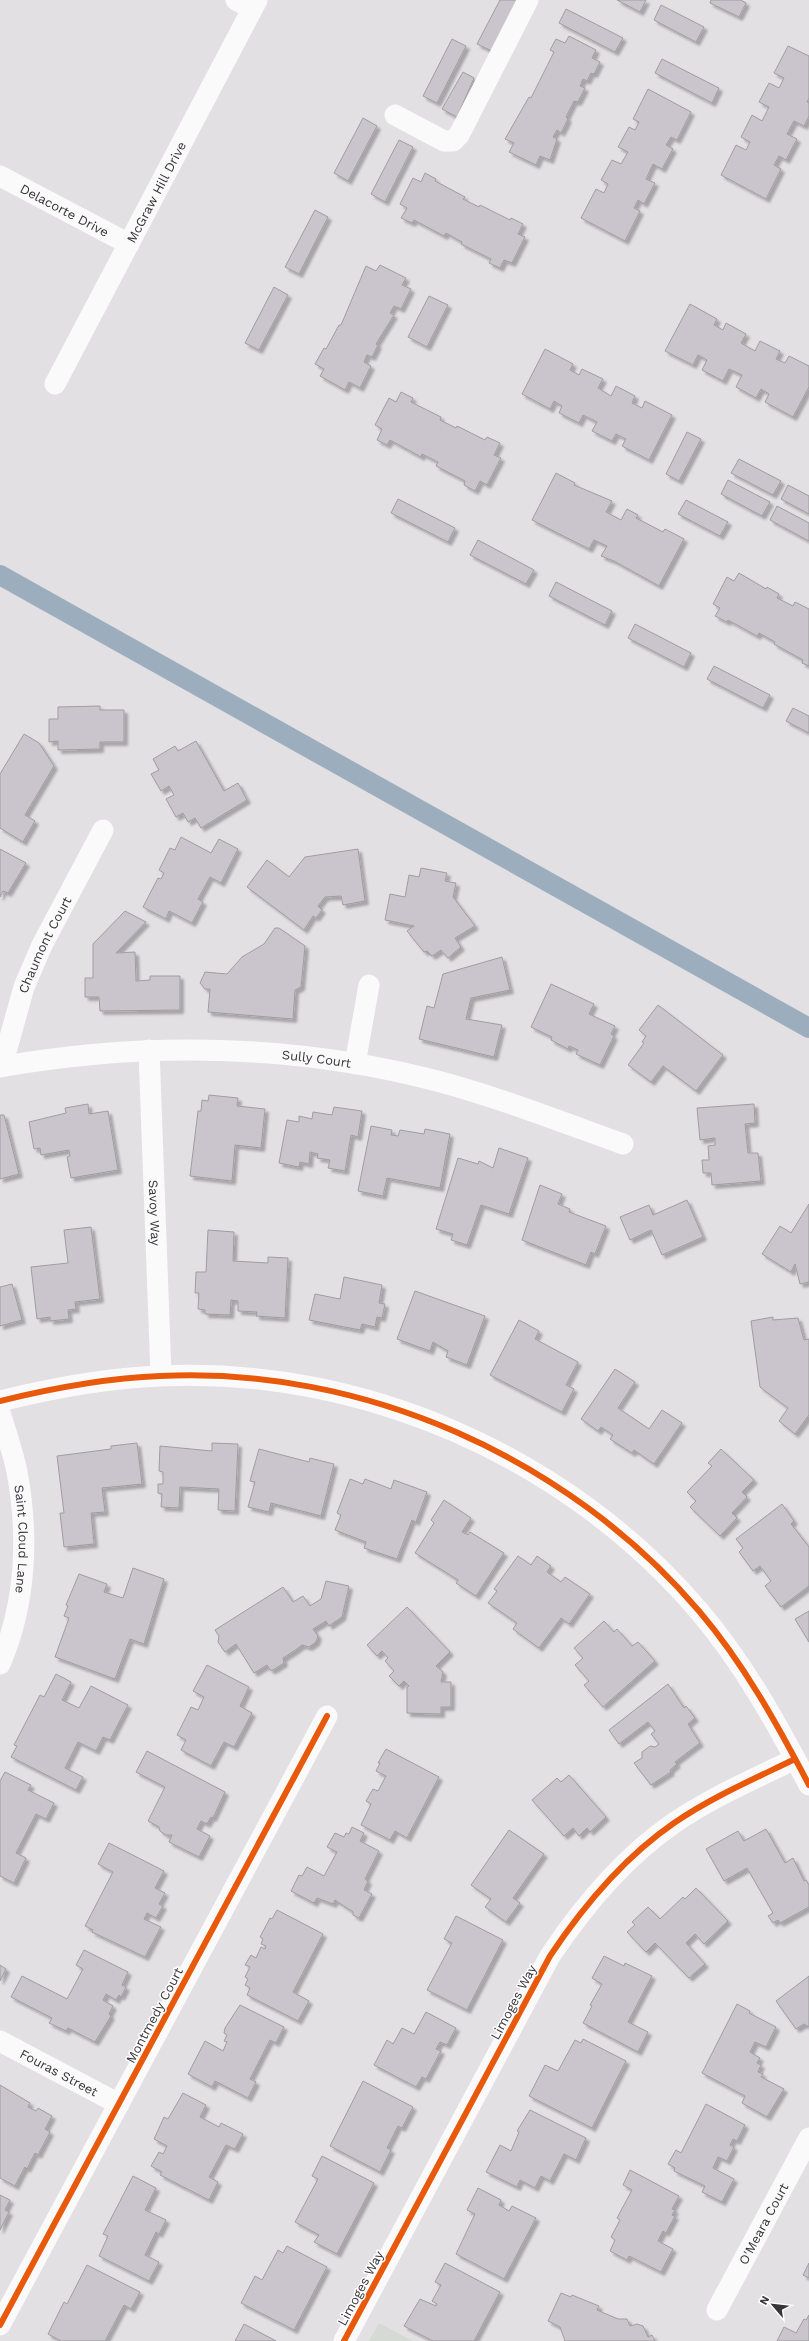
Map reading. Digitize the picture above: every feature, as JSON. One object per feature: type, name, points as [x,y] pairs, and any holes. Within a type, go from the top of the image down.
[{"type":"street","points":[[395,115],[444,141],[453,141],[459,135],[528,0]]},
{"type":"street","name":"McGraw Hill Drive","points":[[55,384],[129,244],[248,3]]},
{"type":"street","name":"Delacorte Drive","points":[[0,176],[129,244]]},
{"type":"street","name":"Chaumont Court","points":[[1,1066],[8,1039],[30,973],[42,945],[103,830]]},
{"type":"street","points":[[355,1064],[369,985]]},
{"type":"street","name":"Sully Court","points":[[1,1066],[62,1057],[149,1050],[216,1050],[286,1054],[355,1064],[440,1082],[507,1102],[622,1144]]},
{"type":"street","name":"Savoy Way","points":[[149,1050],[161,1375]]},
{"type":"street","points":[[0,1401],[44,1390],[102,1380],[161,1375],[222,1376],[261,1379],[334,1392],[384,1405],[430,1421],[474,1439],[526,1467],[576,1499],[613,1527],[658,1568],[699,1611],[735,1657],[768,1706],[809,1785]]},
{"type":"street","name":"Saint Cloud Lane","points":[[0,1413],[16,1471],[23,1510],[24,1549],[16,1617],[0,1664]]},
{"type":"street","name":"Montmedy Court","points":[[0,2325],[327,1716]]},
{"type":"street","name":"Limoges Way","points":[[344,2341],[550,1956],[576,1918],[605,1883],[638,1851],[674,1823],[713,1799],[795,1759]]},
{"type":"street","name":"Fouras Street","points":[[0,2041],[119,2104]]},
{"type":"street","name":"O'Meara Court","points":[[717,2310],[809,2138]]},
{"type":"shaded area","points":[[379,2323],[413,2341],[369,2341]]},
{"type":"building","points":[[500,0],[519,0],[492,51],[477,44]]},
{"type":"building","points":[[617,0],[646,0],[640,12]]},
{"type":"building","points":[[711,0],[741,0],[746,3],[739,17],[710,3]]},
{"type":"building","points":[[661,5],[704,27],[696,42],[654,20]]},
{"type":"building","points":[[566,9],[623,38],[615,52],[559,23]]},
{"type":"building","points":[[569,36],[596,50],[592,58],[600,62],[594,74],[591,73],[587,81],[583,79],[580,86],[585,88],[578,102],[574,101],[566,117],[568,119],[561,133],[557,130],[553,137],[557,139],[550,160],[540,156],[536,165],[509,152],[514,143],[505,139],[529,97],[531,98],[554,52],[550,50],[556,39],[565,43]]},
{"type":"building","points":[[452,39],[466,46],[437,103],[423,96]]},
{"type":"building","points":[[788,46],[809,56],[809,98],[807,102],[809,103],[809,116],[804,126],[794,121],[787,134],[797,139],[786,160],[779,156],[774,165],[781,169],[766,199],[721,175],[736,145],[746,150],[750,142],[741,137],[752,115],[762,121],[769,107],[759,102],[769,83],[779,88],[784,78],[774,73]]},
{"type":"building","points":[[662,59],[719,88],[712,103],[655,73]]},
{"type":"building","points":[[463,72],[474,78],[457,117],[442,109]]},
{"type":"building","points":[[648,89],[691,112],[677,140],[671,137],[666,145],[673,149],[662,169],[653,164],[646,179],[655,183],[644,204],[638,200],[634,208],[640,211],[625,241],[581,218],[596,189],[604,193],[608,184],[601,180],[612,160],[621,164],[628,152],[618,147],[629,127],[635,130],[639,122],[633,119]]},
{"type":"building","points":[[363,118],[377,126],[348,181],[334,173]]},
{"type":"building","points":[[399,140],[413,147],[385,202],[371,194]]},
{"type":"building","points":[[425,173],[436,179],[435,181],[465,197],[463,199],[479,207],[480,205],[510,220],[511,218],[523,224],[518,234],[525,237],[512,263],[504,260],[500,268],[489,263],[491,259],[461,244],[462,242],[446,233],[444,236],[414,220],[412,223],[401,218],[407,208],[400,204],[413,178],[421,182]]},
{"type":"building","points":[[315,210],[328,217],[299,274],[285,267]]},
{"type":"building","points":[[380,265],[406,278],[402,285],[411,289],[401,309],[394,306],[390,313],[394,315],[376,344],[378,345],[372,357],[367,355],[364,362],[371,366],[360,388],[349,382],[345,390],[320,376],[324,369],[315,364],[324,348],[326,349],[339,325],[341,325],[366,266],[376,271]]},
{"type":"building","points":[[274,287],[288,295],[259,350],[245,343]]},
{"type":"building","points":[[429,296],[448,305],[427,347],[408,337]]},
{"type":"building","points":[[690,304],[717,319],[714,325],[723,330],[726,323],[746,334],[741,343],[755,351],[760,341],[780,351],[776,359],[785,363],[789,356],[809,366],[809,387],[793,417],[765,402],[769,394],[761,389],[756,398],[736,387],[742,375],[729,369],[723,381],[702,370],[707,360],[698,355],[693,365],[665,351]]},
{"type":"building","points":[[545,349],[573,364],[570,370],[579,375],[582,369],[603,379],[598,388],[611,396],[616,386],[635,396],[632,403],[642,408],[645,401],[672,415],[649,460],[622,446],[626,439],[616,434],[612,441],[592,431],[597,422],[583,415],[579,423],[559,413],[562,406],[554,401],[550,409],[522,394]]},
{"type":"building","points":[[401,392],[413,398],[411,402],[441,417],[440,420],[456,428],[457,426],[485,440],[487,437],[500,443],[494,455],[501,458],[487,485],[480,481],[475,491],[464,485],[465,481],[436,466],[438,462],[422,454],[421,457],[390,440],[387,445],[377,440],[382,429],[375,425],[389,398],[396,402]]},
{"type":"building","points":[[687,432],[701,439],[679,481],[666,474]]},
{"type":"building","points":[[739,459],[781,481],[773,495],[731,473]]},
{"type":"building","points":[[556,473],[575,483],[574,485],[612,501],[606,512],[621,520],[627,509],[638,515],[636,518],[663,532],[665,529],[684,539],[659,586],[614,561],[601,556],[607,546],[594,540],[589,549],[532,520]]},
{"type":"building","points":[[728,480],[770,502],[762,516],[721,494]]},
{"type":"building","points":[[788,485],[809,496],[809,514],[781,499]]},
{"type":"building","points":[[398,499],[455,528],[448,542],[391,513]]},
{"type":"building","points":[[686,500],[728,522],[720,536],[678,514]]},
{"type":"building","points":[[777,506],[809,523],[809,541],[770,520]]},
{"type":"building","points":[[478,540],[534,570],[526,584],[470,555]]},
{"type":"building","points":[[739,573],[766,589],[767,587],[779,594],[777,598],[793,606],[795,602],[809,609],[809,666],[802,663],[803,660],[774,644],[775,642],[759,633],[757,636],[728,620],[727,622],[715,616],[720,608],[713,604],[727,577],[734,581]]},
{"type":"building","points":[[556,582],[612,611],[605,625],[549,596]]},
{"type":"building","points":[[635,624],[691,653],[684,667],[628,638]]},
{"type":"building","points":[[714,666],[770,695],[763,708],[707,679]]},
{"type":"building","points":[[100,706],[100,710],[124,710],[124,742],[100,742],[100,749],[58,750],[58,741],[49,742],[49,719],[58,719],[58,707]]},
{"type":"building","points":[[793,708],[809,716],[809,733],[786,721]]},
{"type":"building","points":[[24,734],[39,743],[54,766],[25,815],[35,821],[23,842],[0,828],[0,774]]},
{"type":"building","points":[[196,741],[224,791],[238,783],[247,800],[201,828],[195,818],[188,822],[183,813],[176,817],[166,799],[174,795],[169,786],[161,791],[151,774],[159,770],[153,759],[175,746],[178,751]]},
{"type":"building","points":[[181,837],[211,853],[219,839],[238,849],[221,883],[210,877],[198,899],[203,902],[192,923],[169,911],[166,919],[143,907],[158,878],[161,879],[164,873],[159,870],[170,848],[175,850]]},
{"type":"building","points":[[0,849],[26,863],[8,893],[3,891],[0,897]]},
{"type":"building","points":[[358,849],[365,901],[343,905],[341,896],[325,897],[318,906],[322,910],[316,918],[313,916],[304,930],[247,887],[267,860],[289,877],[305,857]]},
{"type":"building","points":[[421,868],[447,873],[445,881],[456,883],[453,897],[475,926],[455,938],[461,947],[448,958],[441,950],[432,956],[427,951],[424,952],[407,931],[414,926],[385,920],[390,894],[405,897],[409,875],[419,877]]},
{"type":"building","points":[[125,911],[146,922],[116,953],[135,952],[136,981],[150,980],[150,976],[180,976],[180,1010],[100,1011],[99,997],[85,997],[85,978],[93,978],[93,944]]},
{"type":"building","points":[[275,928],[279,928],[305,946],[301,987],[295,990],[293,1019],[208,1012],[210,989],[205,989],[200,983],[205,972],[227,974],[242,957],[264,944]]},
{"type":"building","points":[[502,957],[510,990],[471,998],[466,1019],[502,1025],[494,1057],[419,1039],[427,1006],[434,1008],[443,974]]},
{"type":"building","points":[[551,984],[594,1004],[589,1014],[615,1026],[611,1034],[614,1036],[600,1065],[576,1054],[578,1050],[569,1046],[568,1049],[551,1040],[552,1037],[531,1027]]},
{"type":"building","points":[[658,1005],[723,1055],[696,1091],[663,1066],[651,1082],[628,1065],[644,1043],[642,1042],[646,1036],[639,1030]]},
{"type":"building","points":[[209,1095],[238,1098],[237,1106],[265,1109],[261,1148],[235,1145],[232,1181],[190,1176],[198,1111],[201,1111],[202,1100],[208,1101]]},
{"type":"building","points":[[88,1104],[89,1114],[108,1111],[118,1170],[71,1178],[67,1157],[70,1156],[69,1150],[41,1155],[40,1148],[34,1149],[29,1122],[66,1113],[65,1108]]},
{"type":"building","points":[[754,1104],[755,1123],[745,1124],[748,1153],[758,1153],[761,1181],[712,1185],[711,1173],[703,1173],[702,1160],[709,1160],[708,1146],[715,1145],[715,1138],[700,1140],[697,1108]]},
{"type":"building","points":[[334,1107],[362,1111],[358,1137],[351,1135],[345,1171],[328,1168],[330,1160],[317,1158],[318,1154],[310,1152],[309,1164],[300,1162],[299,1167],[279,1163],[287,1120],[299,1122],[299,1116],[312,1119],[313,1112],[332,1115]]},
{"type":"building","points":[[0,1115],[4,1115],[19,1174],[0,1179]]},
{"type":"building","points":[[371,1126],[392,1130],[391,1135],[398,1136],[400,1130],[424,1134],[425,1129],[450,1134],[440,1188],[387,1178],[383,1196],[358,1191]]},
{"type":"building","points":[[499,1148],[528,1158],[509,1214],[481,1205],[467,1245],[451,1240],[453,1234],[436,1229],[458,1158],[478,1164],[479,1161],[493,1168]]},
{"type":"building","points":[[540,1185],[562,1194],[558,1204],[570,1209],[569,1212],[606,1226],[595,1254],[591,1252],[586,1265],[522,1240]]},
{"type":"building","points":[[687,1200],[703,1237],[662,1255],[651,1230],[630,1240],[620,1217],[649,1205],[653,1215]]},
{"type":"building","points":[[809,1204],[809,1282],[800,1284],[795,1264],[791,1272],[762,1254],[780,1226],[791,1233]]},
{"type":"building","points":[[91,1227],[100,1299],[75,1302],[76,1309],[68,1310],[69,1319],[50,1321],[50,1317],[37,1319],[31,1267],[68,1263],[64,1230]]},
{"type":"building","points":[[208,1230],[234,1232],[233,1261],[268,1263],[268,1257],[288,1258],[285,1318],[256,1316],[257,1312],[238,1311],[238,1301],[231,1300],[230,1315],[205,1314],[205,1310],[198,1309],[199,1293],[195,1293],[196,1272],[206,1272]]},
{"type":"building","points":[[344,1277],[382,1285],[379,1303],[385,1304],[382,1318],[377,1317],[375,1327],[362,1324],[360,1330],[309,1320],[315,1294],[340,1299]]},
{"type":"building","points":[[12,1284],[22,1320],[0,1326],[0,1287]]},
{"type":"building","points":[[415,1291],[485,1316],[467,1365],[446,1357],[448,1351],[433,1342],[430,1351],[397,1339]]},
{"type":"building","points":[[773,1317],[773,1320],[798,1318],[804,1340],[809,1339],[809,1415],[795,1434],[779,1421],[788,1408],[760,1387],[751,1321]]},
{"type":"building","points":[[519,1320],[539,1331],[535,1339],[578,1362],[566,1385],[574,1389],[562,1412],[490,1375]]},
{"type":"building","points":[[615,1369],[635,1382],[618,1408],[649,1429],[662,1410],[682,1423],[654,1464],[634,1450],[632,1453],[610,1439],[613,1435],[601,1427],[598,1431],[581,1419]]},
{"type":"building","points":[[137,1443],[142,1484],[102,1488],[105,1512],[91,1513],[94,1544],[64,1547],[60,1513],[64,1513],[57,1456],[111,1449],[111,1446]]},
{"type":"building","points":[[212,1443],[238,1444],[235,1511],[218,1510],[219,1489],[180,1487],[179,1508],[161,1507],[162,1494],[158,1493],[158,1484],[163,1484],[163,1472],[159,1471],[160,1446],[212,1451]]},
{"type":"building","points":[[259,1449],[309,1462],[310,1458],[334,1464],[321,1516],[271,1503],[269,1512],[248,1507],[255,1482],[250,1481]]},
{"type":"building","points":[[721,1449],[754,1480],[742,1492],[747,1497],[732,1513],[737,1518],[720,1536],[690,1507],[696,1501],[687,1492],[712,1466],[708,1463]]},
{"type":"building","points":[[350,1479],[363,1484],[365,1479],[391,1489],[394,1480],[427,1492],[416,1522],[412,1520],[397,1559],[364,1548],[366,1542],[335,1530],[341,1515],[337,1513]]},
{"type":"building","points":[[444,1500],[471,1518],[462,1532],[468,1535],[470,1532],[504,1553],[476,1596],[456,1583],[458,1580],[415,1553],[434,1523],[431,1520]]},
{"type":"building","points":[[782,1504],[794,1521],[791,1524],[809,1547],[809,1586],[781,1607],[765,1586],[771,1581],[760,1566],[753,1571],[739,1552],[743,1548],[736,1539]]},
{"type":"building","points":[[518,1556],[531,1565],[537,1556],[551,1566],[547,1572],[561,1582],[565,1577],[590,1594],[569,1624],[561,1618],[539,1648],[513,1629],[517,1623],[488,1603],[497,1591],[494,1589]]},
{"type":"building","points":[[133,1568],[164,1579],[144,1644],[130,1639],[115,1679],[55,1657],[69,1618],[64,1616],[68,1606],[66,1605],[79,1574],[107,1584],[104,1592],[123,1598]]},
{"type":"building","points":[[326,1581],[349,1586],[342,1617],[329,1626],[326,1621],[313,1629],[318,1636],[316,1642],[309,1647],[302,1645],[283,1658],[284,1663],[273,1670],[270,1670],[267,1665],[254,1673],[236,1644],[225,1652],[218,1642],[219,1636],[215,1630],[283,1587],[293,1602],[303,1596],[310,1606],[321,1599]]},
{"type":"building","points":[[407,1607],[450,1652],[436,1666],[443,1672],[441,1682],[451,1682],[451,1707],[441,1707],[441,1714],[407,1713],[407,1687],[409,1686],[404,1681],[399,1686],[389,1676],[394,1671],[385,1661],[388,1658],[382,1651],[377,1656],[367,1645]]},
{"type":"building","points":[[809,1611],[809,1642],[795,1619]]},
{"type":"building","points":[[604,1621],[614,1632],[617,1629],[632,1646],[638,1642],[655,1661],[603,1707],[584,1685],[589,1681],[575,1665],[583,1658],[574,1648]]},
{"type":"building","points":[[207,1665],[249,1687],[240,1706],[252,1713],[234,1747],[224,1742],[211,1766],[181,1750],[186,1740],[177,1735],[191,1707],[198,1710],[204,1697],[193,1691]]},
{"type":"building","points":[[56,1674],[71,1682],[62,1700],[79,1708],[91,1686],[128,1705],[110,1740],[103,1737],[96,1751],[78,1742],[65,1768],[83,1777],[76,1790],[11,1757],[17,1746],[14,1745],[40,1695],[44,1697]]},
{"type":"building","points":[[668,1684],[684,1708],[686,1706],[695,1718],[688,1724],[700,1743],[675,1762],[677,1764],[670,1770],[671,1772],[651,1785],[634,1763],[642,1758],[642,1752],[650,1746],[655,1747],[659,1744],[651,1734],[655,1731],[648,1722],[619,1744],[609,1730]]},
{"type":"building","points":[[386,1749],[439,1777],[407,1838],[395,1831],[390,1840],[361,1825],[371,1804],[366,1801],[373,1789],[378,1791],[386,1776],[376,1771],[380,1763],[378,1763]]},
{"type":"building","points":[[147,1751],[225,1792],[213,1818],[211,1817],[207,1824],[201,1821],[197,1829],[210,1836],[199,1857],[169,1842],[172,1835],[166,1835],[160,1831],[159,1827],[148,1821],[165,1787],[136,1772]]},
{"type":"building","points":[[5,1772],[31,1785],[28,1790],[54,1803],[46,1819],[36,1814],[16,1853],[26,1858],[14,1883],[0,1876],[0,1781]]},
{"type":"building","points":[[569,1775],[606,1817],[590,1832],[587,1828],[579,1836],[573,1828],[564,1836],[532,1800],[557,1778],[561,1782]]},
{"type":"building","points":[[352,1827],[364,1833],[360,1841],[379,1851],[365,1879],[368,1881],[364,1890],[372,1894],[359,1918],[335,1900],[333,1904],[317,1898],[314,1903],[291,1891],[299,1875],[302,1876],[307,1867],[324,1876],[337,1852],[327,1847],[335,1833],[344,1837],[346,1833],[349,1834]]},
{"type":"building","points":[[766,1829],[785,1863],[793,1858],[804,1881],[806,1880],[809,1885],[809,1907],[780,1923],[778,1920],[773,1923],[768,1916],[773,1913],[747,1868],[724,1881],[706,1849],[738,1831],[744,1841]]},
{"type":"building","points":[[509,1830],[544,1854],[513,1898],[520,1903],[506,1922],[485,1907],[491,1899],[471,1885]]},
{"type":"building","points":[[109,1843],[164,1871],[155,1888],[165,1893],[159,1904],[163,1906],[156,1918],[147,1913],[144,1919],[161,1927],[145,1957],[92,1932],[93,1930],[85,1926],[113,1872],[98,1864]]},
{"type":"building","points":[[696,1888],[728,1921],[704,1944],[695,1934],[686,1943],[705,1964],[689,1978],[655,1943],[646,1952],[627,1932],[635,1925],[632,1922],[648,1907],[660,1919],[683,1897],[685,1899]]},
{"type":"building","points":[[277,1910],[323,1934],[293,1992],[309,2001],[298,2021],[247,1995],[250,1988],[245,1985],[248,1979],[245,1977],[250,1967],[245,1965],[251,1955],[256,1958],[261,1947],[265,1949],[266,1946],[261,1944],[263,1939],[260,1937],[270,1918],[272,1919]]},
{"type":"building","points":[[456,1916],[503,1940],[467,2010],[427,1990],[452,1943],[444,1939]]},
{"type":"building","points":[[84,1950],[128,1972],[122,1985],[126,1987],[121,1997],[119,1995],[116,2000],[106,1994],[103,2000],[113,2006],[109,2014],[111,2016],[95,2042],[68,2028],[66,2031],[49,2023],[52,2018],[11,1997],[22,1976],[67,1999],[83,1969],[76,1965]]},
{"type":"building","points":[[604,1956],[624,1966],[625,1963],[652,1976],[628,2022],[648,2032],[638,2052],[583,2023],[592,2006],[590,2005],[602,1984],[592,1978]]},
{"type":"building","points":[[0,1965],[6,1969],[0,1981]]},
{"type":"building","points":[[809,1976],[809,2027],[804,2024],[796,2029],[776,2001]]},
{"type":"building","points":[[737,2004],[750,2011],[749,2013],[776,2027],[766,2047],[755,2042],[750,2052],[760,2058],[757,2063],[761,2065],[758,2072],[763,2074],[761,2077],[784,2089],[767,2117],[742,2103],[745,2096],[702,2073]]},
{"type":"building","points":[[240,2005],[284,2027],[276,2043],[270,2040],[250,2079],[256,2082],[248,2098],[215,2081],[212,2087],[188,2074],[205,2041],[223,2051],[227,2042],[224,2041],[227,2035],[224,2033],[225,2028]]},
{"type":"building","points":[[426,2012],[456,2028],[447,2045],[440,2042],[436,2049],[441,2051],[426,2079],[422,2077],[416,2087],[374,2065],[387,2040],[393,2044],[402,2028],[414,2034]]},
{"type":"building","points":[[583,2039],[626,2061],[592,2128],[529,2096],[545,2065],[558,2071],[575,2040],[581,2043]]},
{"type":"building","points":[[363,2081],[413,2107],[402,2128],[398,2126],[387,2148],[391,2150],[380,2172],[330,2146]]},
{"type":"building","points":[[0,2085],[30,2103],[28,2107],[36,2111],[38,2108],[52,2116],[45,2129],[50,2132],[38,2155],[35,2153],[27,2169],[25,2167],[15,2186],[0,2178]]},
{"type":"building","points":[[183,2093],[206,2105],[200,2117],[219,2127],[221,2123],[243,2134],[235,2149],[226,2145],[209,2177],[218,2182],[209,2200],[160,2175],[162,2172],[151,2166],[159,2152],[163,2154],[167,2146],[154,2139],[164,2117],[168,2119]]},
{"type":"building","points":[[706,2104],[745,2125],[737,2141],[733,2139],[730,2145],[734,2147],[727,2161],[718,2157],[713,2168],[734,2179],[722,2202],[702,2192],[705,2186],[674,2171],[675,2168],[668,2164],[676,2150],[681,2153]]},
{"type":"building","points":[[530,2110],[586,2138],[576,2160],[564,2154],[550,2181],[541,2176],[535,2188],[520,2180],[517,2187],[486,2172],[500,2145],[511,2151],[519,2132],[517,2131]]},
{"type":"building","points":[[322,2156],[374,2183],[337,2254],[314,2242],[319,2235],[295,2222],[318,2179],[312,2176]]},
{"type":"building","points":[[630,2170],[679,2196],[672,2209],[675,2210],[672,2215],[675,2216],[666,2233],[663,2231],[658,2241],[673,2249],[661,2272],[629,2256],[627,2260],[610,2251],[615,2240],[611,2237],[620,2220],[617,2218],[632,2190],[623,2185]]},
{"type":"building","points":[[133,2176],[156,2188],[145,2210],[166,2220],[159,2234],[156,2232],[145,2255],[159,2262],[149,2281],[99,2256],[108,2236],[103,2234]]},
{"type":"building","points":[[478,2188],[501,2200],[499,2205],[509,2211],[512,2206],[536,2218],[504,2279],[456,2254],[475,2214],[467,2210]]},
{"type":"building","points":[[0,2195],[10,2200],[5,2210],[9,2212],[0,2230]]},
{"type":"building","points":[[287,2246],[327,2267],[294,2330],[241,2303],[255,2276],[262,2280],[278,2250],[283,2253]]},
{"type":"building","points":[[445,2263],[500,2292],[474,2341],[433,2341],[404,2326],[420,2299],[436,2306],[437,2304],[432,2301],[441,2285],[435,2282]]},
{"type":"building","points":[[809,2263],[809,2278],[803,2275]]},
{"type":"building","points":[[87,2265],[140,2292],[131,2309],[124,2305],[105,2341],[61,2341],[48,2334],[64,2302],[67,2304]]},
{"type":"building","points":[[561,2293],[571,2297],[572,2295],[599,2306],[597,2310],[618,2319],[627,2319],[630,2326],[637,2324],[643,2326],[648,2337],[652,2335],[655,2341],[565,2341],[560,2327],[548,2321]]},
{"type":"building","points":[[809,2315],[809,2341],[777,2341],[784,2327],[796,2333],[804,2319],[806,2320]]},
{"type":"building","points":[[244,2324],[276,2341],[235,2341]]},
{"type":"waterway","points":[[0,575],[809,1028]]},
{"type":"cycle path","points":[[0,1401],[99,1381],[160,1376],[236,1377],[311,1387],[385,1405],[456,1432],[524,1466],[588,1508],[647,1556],[699,1611],[731,1652],[772,1717],[809,1785]]},
{"type":"cycle path","points":[[0,2325],[327,1716]]},
{"type":"cycle path","points":[[344,2341],[550,1956],[563,1937],[591,1901],[621,1867],[655,1837],[688,1814],[718,1797],[795,1759]]}]
